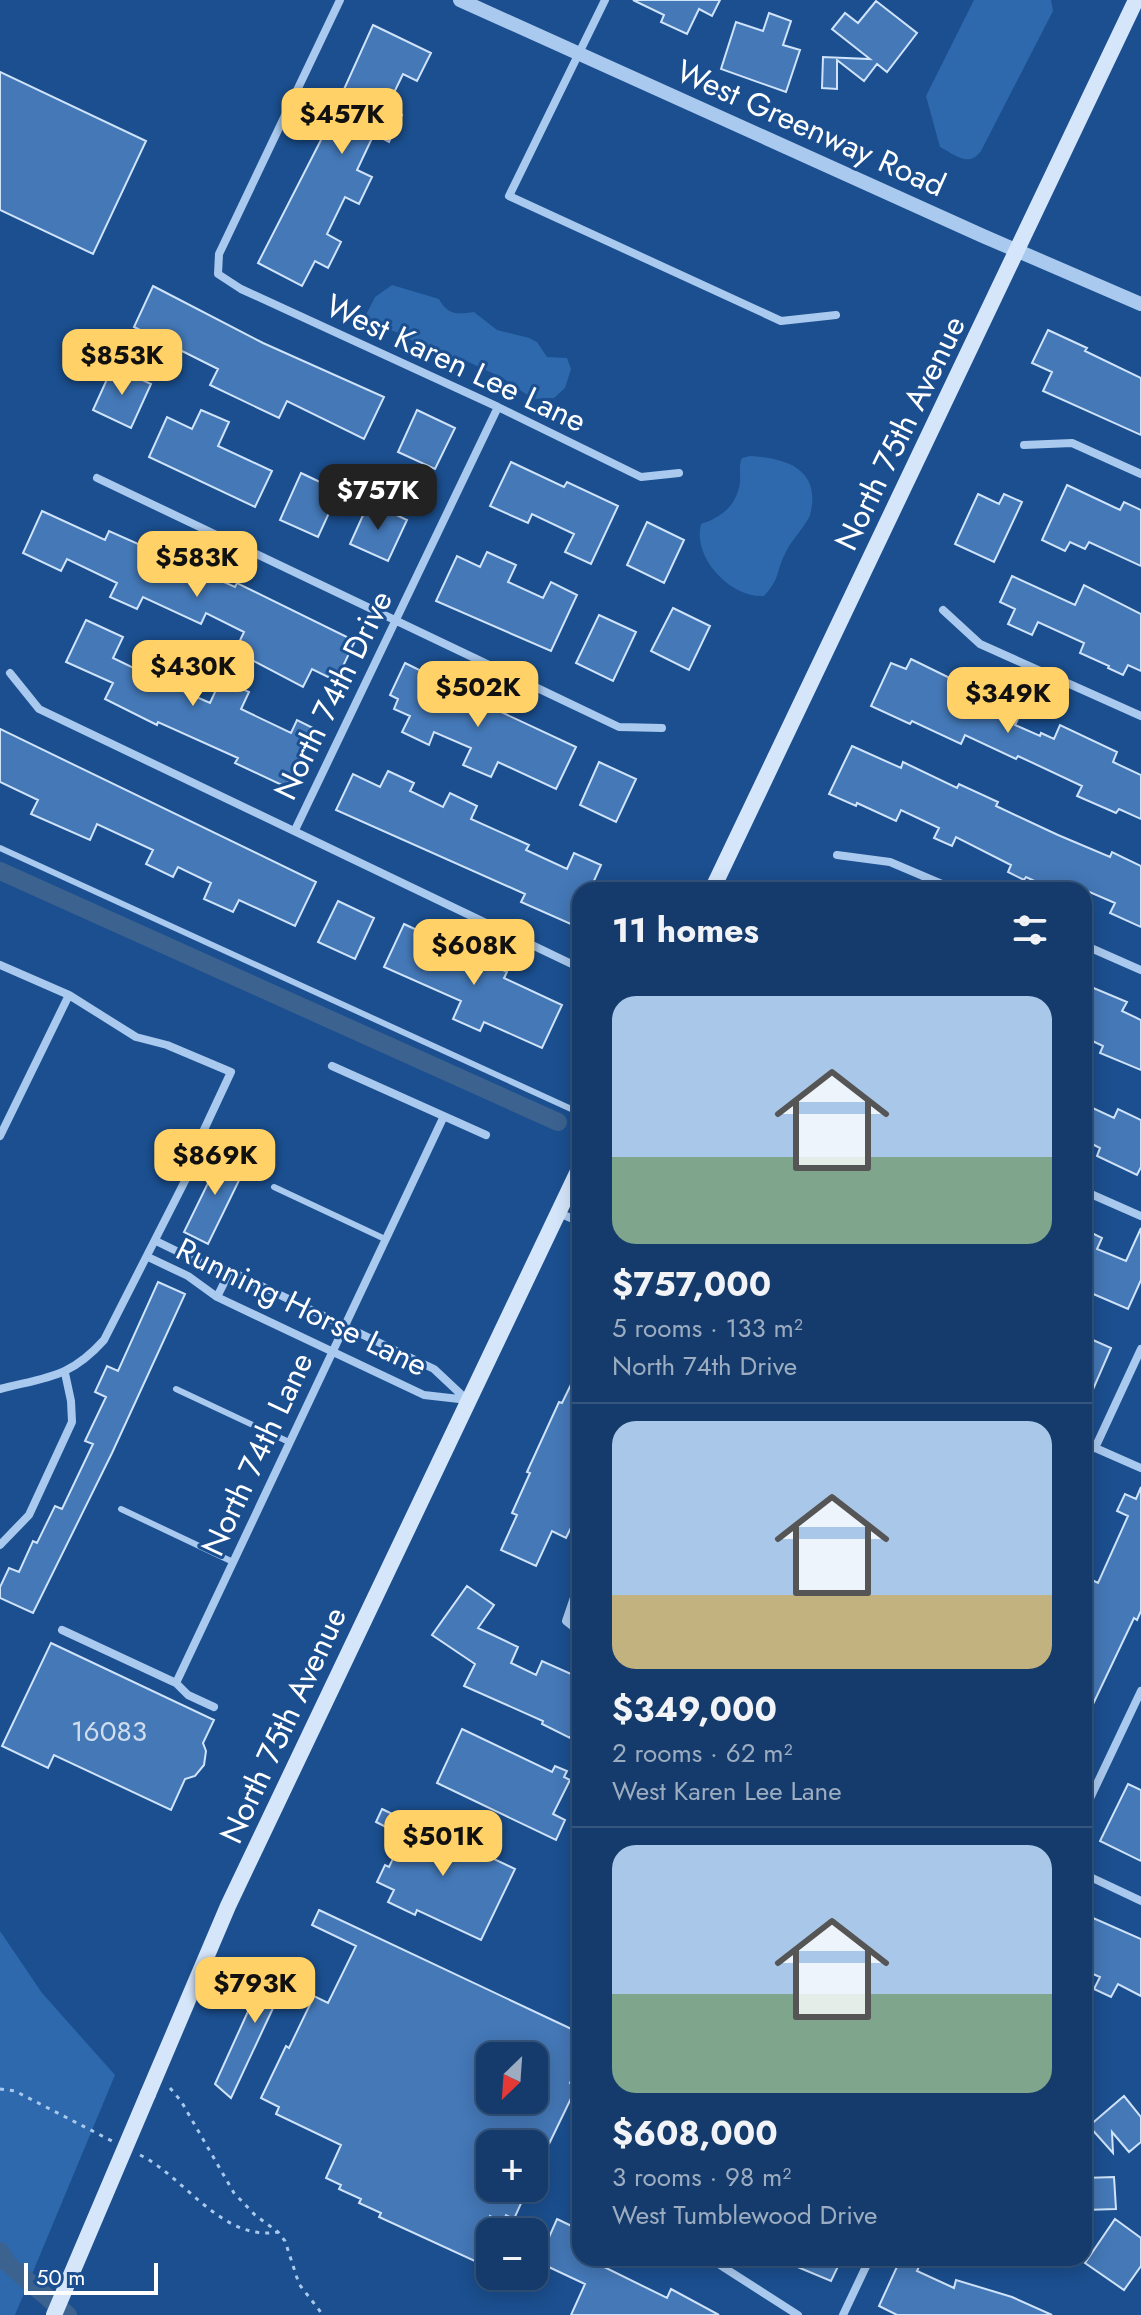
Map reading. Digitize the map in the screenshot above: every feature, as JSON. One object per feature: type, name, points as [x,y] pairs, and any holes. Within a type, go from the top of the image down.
[{"type":"main road","name":"North 75th Avenue","points":[[716,882],[1136,0]]},
{"type":"main road","name":"North 75th Avenue","points":[[54,2315],[231,1900],[572,1184]]},
{"type":"street","name":"West Karen Lee Lane","points":[[340,0],[219,254],[218,274],[241,289],[498,407],[641,477],[679,473]]},
{"type":"street","name":"West Greenway Road","points":[[460,0],[1141,304]]},
{"type":"street","points":[[605,0],[509,196],[781,321],[836,315]]},
{"type":"street","name":"North 74th Drive","points":[[295,830],[498,407]]},
{"type":"street","points":[[1024,445],[1072,443],[1141,474]]},
{"type":"street","points":[[97,478],[619,727],[662,728]]},
{"type":"street","points":[[943,610],[980,644],[1141,716]]},
{"type":"street","points":[[10,673],[39,709],[572,964]]},
{"type":"street","points":[[837,855],[890,862],[937,882]]},
{"type":"street","points":[[1092,949],[1141,970]]},
{"type":"street","points":[[0,965],[69,995],[136,1037],[167,1045],[231,1072],[202,1134],[190,1171],[104,1340],[87,1359],[65,1373],[0,1389]]},
{"type":"street","points":[[0,1136],[69,995]]},
{"type":"street","points":[[332,1066],[486,1135]]},
{"type":"street","name":"North 74th Lane","points":[[176,1683],[444,1116]]},
{"type":"street","points":[[1092,1195],[1141,1216]]},
{"type":"street","points":[[558,1213],[572,1219]]},
{"type":"street","name":"Running Horse Lane","points":[[156,1241],[199,1262],[230,1271],[434,1369],[468,1400]]},
{"type":"street","name":"Running Horse Lane","points":[[148,1257],[188,1276],[217,1297],[424,1395],[468,1400]]},
{"type":"street","points":[[217,1297],[230,1271]]},
{"type":"street","points":[[1095,1448],[1141,1349]]},
{"type":"street","points":[[0,1545],[29,1515],[72,1422],[65,1373]]},
{"type":"street","points":[[1092,1447],[1141,1468]]},
{"type":"street","points":[[572,1603],[566,1621],[572,1626]]},
{"type":"street","points":[[62,1630],[176,1683],[188,1695],[214,1707]]},
{"type":"street","points":[[1092,1794],[1141,1691]]},
{"type":"street","points":[[1092,1878],[1141,1901]]},
{"type":"street","points":[[721,2266],[798,2315]]},
{"type":"street","points":[[843,2315],[866,2266]]},
{"type":"lane","points":[[0,848],[572,1109]]},
{"type":"lane","points":[[274,1187],[385,1239]]},
{"type":"lane","points":[[176,1389],[289,1442]]},
{"type":"lane","points":[[121,1509],[233,1562]]},
{"type":"path","points":[[157,2073],[181,2101],[234,2193],[285,2241],[299,2284],[323,2315]]},
{"type":"path","points":[[0,2089],[15,2091],[119,2145]]},
{"type":"path","points":[[132,2151],[156,2163],[238,2228],[261,2235],[278,2232]]},
{"type":"shaded area","points":[[974,0],[1051,0],[1053,11],[981,151],[972,159],[967,159],[940,147],[926,96]]},
{"type":"shaded area","points":[[392,285],[439,299],[454,313],[474,312],[497,330],[537,342],[547,357],[567,358],[571,369],[565,388],[554,398],[533,399],[503,378],[462,359],[429,353],[404,335],[369,322],[366,315],[375,297]]},
{"type":"shaded area","points":[[750,456],[788,463],[806,477],[811,487],[810,515],[788,548],[776,579],[764,596],[739,590],[716,573],[702,549],[700,537],[701,524],[722,514],[731,504],[740,483],[742,458]]},
{"type":"shaded area","points":[[0,1931],[42,1993],[115,2075],[15,2315],[0,2315]]},
{"type":"building","points":[[633,0],[720,0],[712,16],[699,9],[687,34],[661,22],[664,15]]},
{"type":"building","points":[[876,1],[917,33],[887,72],[877,64],[864,81],[837,60],[837,89],[822,88],[823,57],[870,59],[832,29],[845,13],[858,23]]},
{"type":"building","points":[[769,13],[791,21],[783,45],[800,50],[786,92],[721,69],[736,22],[763,31]]},
{"type":"building","points":[[373,25],[431,53],[417,81],[403,74],[387,107],[402,115],[389,142],[374,134],[357,170],[372,177],[359,204],[345,197],[327,234],[341,242],[328,268],[315,261],[302,286],[258,263],[322,138]]},
{"type":"building","points":[[0,72],[146,141],[93,254],[0,210]]},
{"type":"building","points":[[153,286],[263,343],[384,397],[364,439],[287,401],[279,418],[210,385],[218,369],[134,327]]},
{"type":"building","points":[[1048,330],[1141,378],[1141,435],[1043,391],[1052,372],[1032,363]]},
{"type":"building","points":[[113,366],[151,384],[131,428],[93,410]]},
{"type":"building","points":[[201,410],[229,422],[218,446],[272,471],[255,507],[149,457],[167,417],[192,429]]},
{"type":"building","points":[[417,410],[455,428],[435,469],[398,452]]},
{"type":"building","points":[[511,462],[564,487],[567,482],[618,506],[591,564],[565,552],[574,534],[532,514],[528,523],[490,506]]},
{"type":"building","points":[[301,473],[339,491],[318,537],[280,520]]},
{"type":"building","points":[[1067,485],[1120,510],[1124,502],[1141,510],[1141,566],[1089,542],[1085,549],[1070,542],[1065,551],[1042,540]]},
{"type":"building","points":[[978,494],[999,504],[1004,494],[1022,502],[994,562],[955,544]]},
{"type":"building","points":[[369,502],[407,520],[388,561],[350,544]]},
{"type":"building","points":[[42,511],[105,540],[109,531],[235,587],[237,583],[355,641],[336,681],[312,669],[303,687],[235,651],[244,632],[206,613],[201,624],[143,597],[137,609],[110,597],[117,583],[67,559],[61,571],[23,553]]},
{"type":"building","points":[[647,522],[684,540],[664,583],[627,565]]},
{"type":"building","points":[[487,552],[516,565],[508,582],[543,598],[551,582],[577,595],[551,651],[436,601],[457,556],[480,567]]},
{"type":"building","points":[[1012,576],[1075,605],[1084,585],[1141,614],[1141,671],[1128,665],[1123,675],[1108,668],[1080,653],[1084,643],[1038,622],[1032,635],[1008,624],[1015,609],[1000,602]]},
{"type":"building","points":[[673,608],[710,626],[689,670],[651,651]]},
{"type":"building","points":[[599,615],[636,632],[613,681],[576,663]]},
{"type":"building","points":[[86,620],[123,637],[113,658],[148,675],[156,659],[184,672],[176,688],[210,703],[221,679],[249,692],[241,709],[291,733],[297,720],[315,729],[286,787],[235,763],[238,758],[158,722],[157,725],[105,699],[113,683],[66,662]]},
{"type":"building","points":[[911,659],[958,682],[954,692],[992,710],[996,701],[1021,713],[1015,725],[1054,739],[1060,725],[1117,752],[1113,762],[1141,775],[1141,819],[1119,809],[1116,813],[1077,796],[1082,786],[1018,756],[1016,759],[965,735],[961,744],[871,706],[891,663],[906,669]]},
{"type":"building","points":[[405,663],[456,688],[454,690],[576,747],[556,789],[498,762],[491,777],[463,765],[471,748],[434,732],[429,745],[402,732],[410,716],[394,709],[398,699],[390,695]]},
{"type":"building","points":[[0,729],[316,882],[295,926],[239,900],[233,912],[204,899],[211,883],[178,867],[173,877],[146,864],[153,850],[97,824],[90,840],[31,814],[38,800],[0,782]]},
{"type":"building","points":[[852,746],[901,768],[903,762],[957,788],[959,784],[998,802],[996,806],[1058,835],[1110,857],[1112,852],[1141,866],[1141,927],[1110,913],[1115,903],[1092,893],[1092,882],[1037,882],[1026,877],[1024,880],[1008,872],[1011,865],[956,837],[952,846],[934,838],[939,828],[901,810],[896,821],[829,794]]},
{"type":"building","points":[[599,762],[636,779],[616,822],[580,805]]},
{"type":"building","points":[[388,771],[414,783],[410,791],[443,807],[450,793],[477,806],[471,819],[529,845],[526,850],[567,869],[574,853],[601,865],[594,882],[572,882],[572,925],[521,902],[525,894],[336,810],[353,774],[380,787]]},
{"type":"building","points":[[338,901],[374,918],[355,959],[318,942]]},
{"type":"building","points":[[404,924],[507,972],[504,978],[562,1005],[542,1048],[484,1022],[480,1031],[453,1019],[461,1001],[384,967]]},
{"type":"building","points":[[1092,987],[1127,1002],[1122,1011],[1141,1020],[1141,1070],[1100,1053],[1103,1046],[1092,1041]]},
{"type":"building","points":[[1092,1108],[1114,1118],[1118,1109],[1141,1120],[1141,1167],[1137,1175],[1097,1156],[1100,1148],[1092,1144]]},
{"type":"building","points":[[219,1151],[247,1164],[208,1244],[184,1232],[211,1177],[207,1175]]},
{"type":"building","points":[[1141,1228],[1141,1280],[1128,1309],[1092,1293],[1092,1233],[1102,1238],[1097,1249],[1126,1261]]},
{"type":"building","points":[[158,1282],[185,1294],[112,1453],[33,1613],[0,1598],[0,1587],[9,1568],[19,1572],[33,1541],[37,1543],[55,1506],[62,1509],[93,1444],[85,1441],[106,1397],[95,1392],[107,1366],[118,1371]]},
{"type":"building","points":[[1092,1340],[1111,1348],[1092,1392]]},
{"type":"building","points":[[572,1382],[572,1526],[566,1538],[552,1531],[536,1566],[501,1550],[517,1515],[512,1513],[530,1473],[527,1472],[559,1402],[562,1403]]},
{"type":"building","points":[[1141,1487],[1141,1611],[1137,1620],[1134,1618],[1092,1706],[1092,1580],[1098,1583],[1128,1516],[1117,1511],[1125,1494],[1136,1499]]},
{"type":"building","points":[[467,1586],[494,1605],[478,1628],[518,1647],[511,1663],[536,1675],[542,1661],[572,1674],[570,1738],[542,1724],[543,1721],[464,1686],[475,1664],[432,1635]]},
{"type":"building","points":[[51,1643],[214,1720],[203,1743],[206,1751],[204,1765],[195,1776],[185,1779],[171,1810],[54,1755],[48,1768],[2,1746]]},
{"type":"building","points":[[462,1729],[552,1772],[555,1766],[567,1771],[564,1777],[570,1780],[553,1814],[565,1820],[556,1840],[437,1783]]},
{"type":"building","points":[[1128,1784],[1141,1790],[1141,1861],[1100,1841]]},
{"type":"building","points":[[382,1809],[515,1869],[481,1940],[417,1910],[415,1915],[388,1902],[394,1890],[377,1882],[385,1865],[389,1867],[404,1836],[376,1822]]},
{"type":"building","points":[[319,1910],[572,2029],[572,2096],[548,2146],[548,2130],[476,2130],[476,2202],[522,2202],[514,2218],[506,2215],[505,2218],[476,2218],[476,2262],[379,2217],[381,2213],[359,2203],[361,2199],[339,2189],[341,2185],[326,2178],[341,2145],[276,2114],[279,2107],[261,2098],[314,1996],[328,2003],[356,1946],[312,1925]]},
{"type":"building","points":[[1092,1918],[1141,1939],[1141,1996],[1118,1984],[1111,1997],[1094,1989],[1100,1977],[1092,1974]]},
{"type":"building","points":[[276,1959],[297,1968],[295,1976],[288,1991],[283,1991],[274,2006],[231,2098],[215,2084],[255,1996]]},
{"type":"building","points":[[1124,2096],[1141,2117],[1141,2142],[1129,2152],[1112,2132],[1113,2153],[1092,2129],[1092,2123]]},
{"type":"building","points":[[1114,2177],[1116,2209],[1092,2210],[1092,2178]]},
{"type":"building","points":[[557,2219],[572,2226],[572,2266],[602,2266],[667,2298],[671,2289],[719,2315],[571,2315],[585,2284],[548,2267],[548,2239]]},
{"type":"building","points":[[1115,2219],[1141,2238],[1141,2266],[1124,2290],[1089,2266],[1092,2266],[1092,2253]]},
{"type":"building","points":[[795,2266],[838,2266],[831,2281]]},
{"type":"building","points":[[897,2266],[919,2266],[917,2271],[954,2288],[956,2280],[1012,2297],[1052,2315],[897,2315],[879,2306]]},
{"type":"waterway","points":[[0,871],[558,1122]]},
{"type":"waterway","points":[[0,2251],[7,2263],[68,2315]]}]
